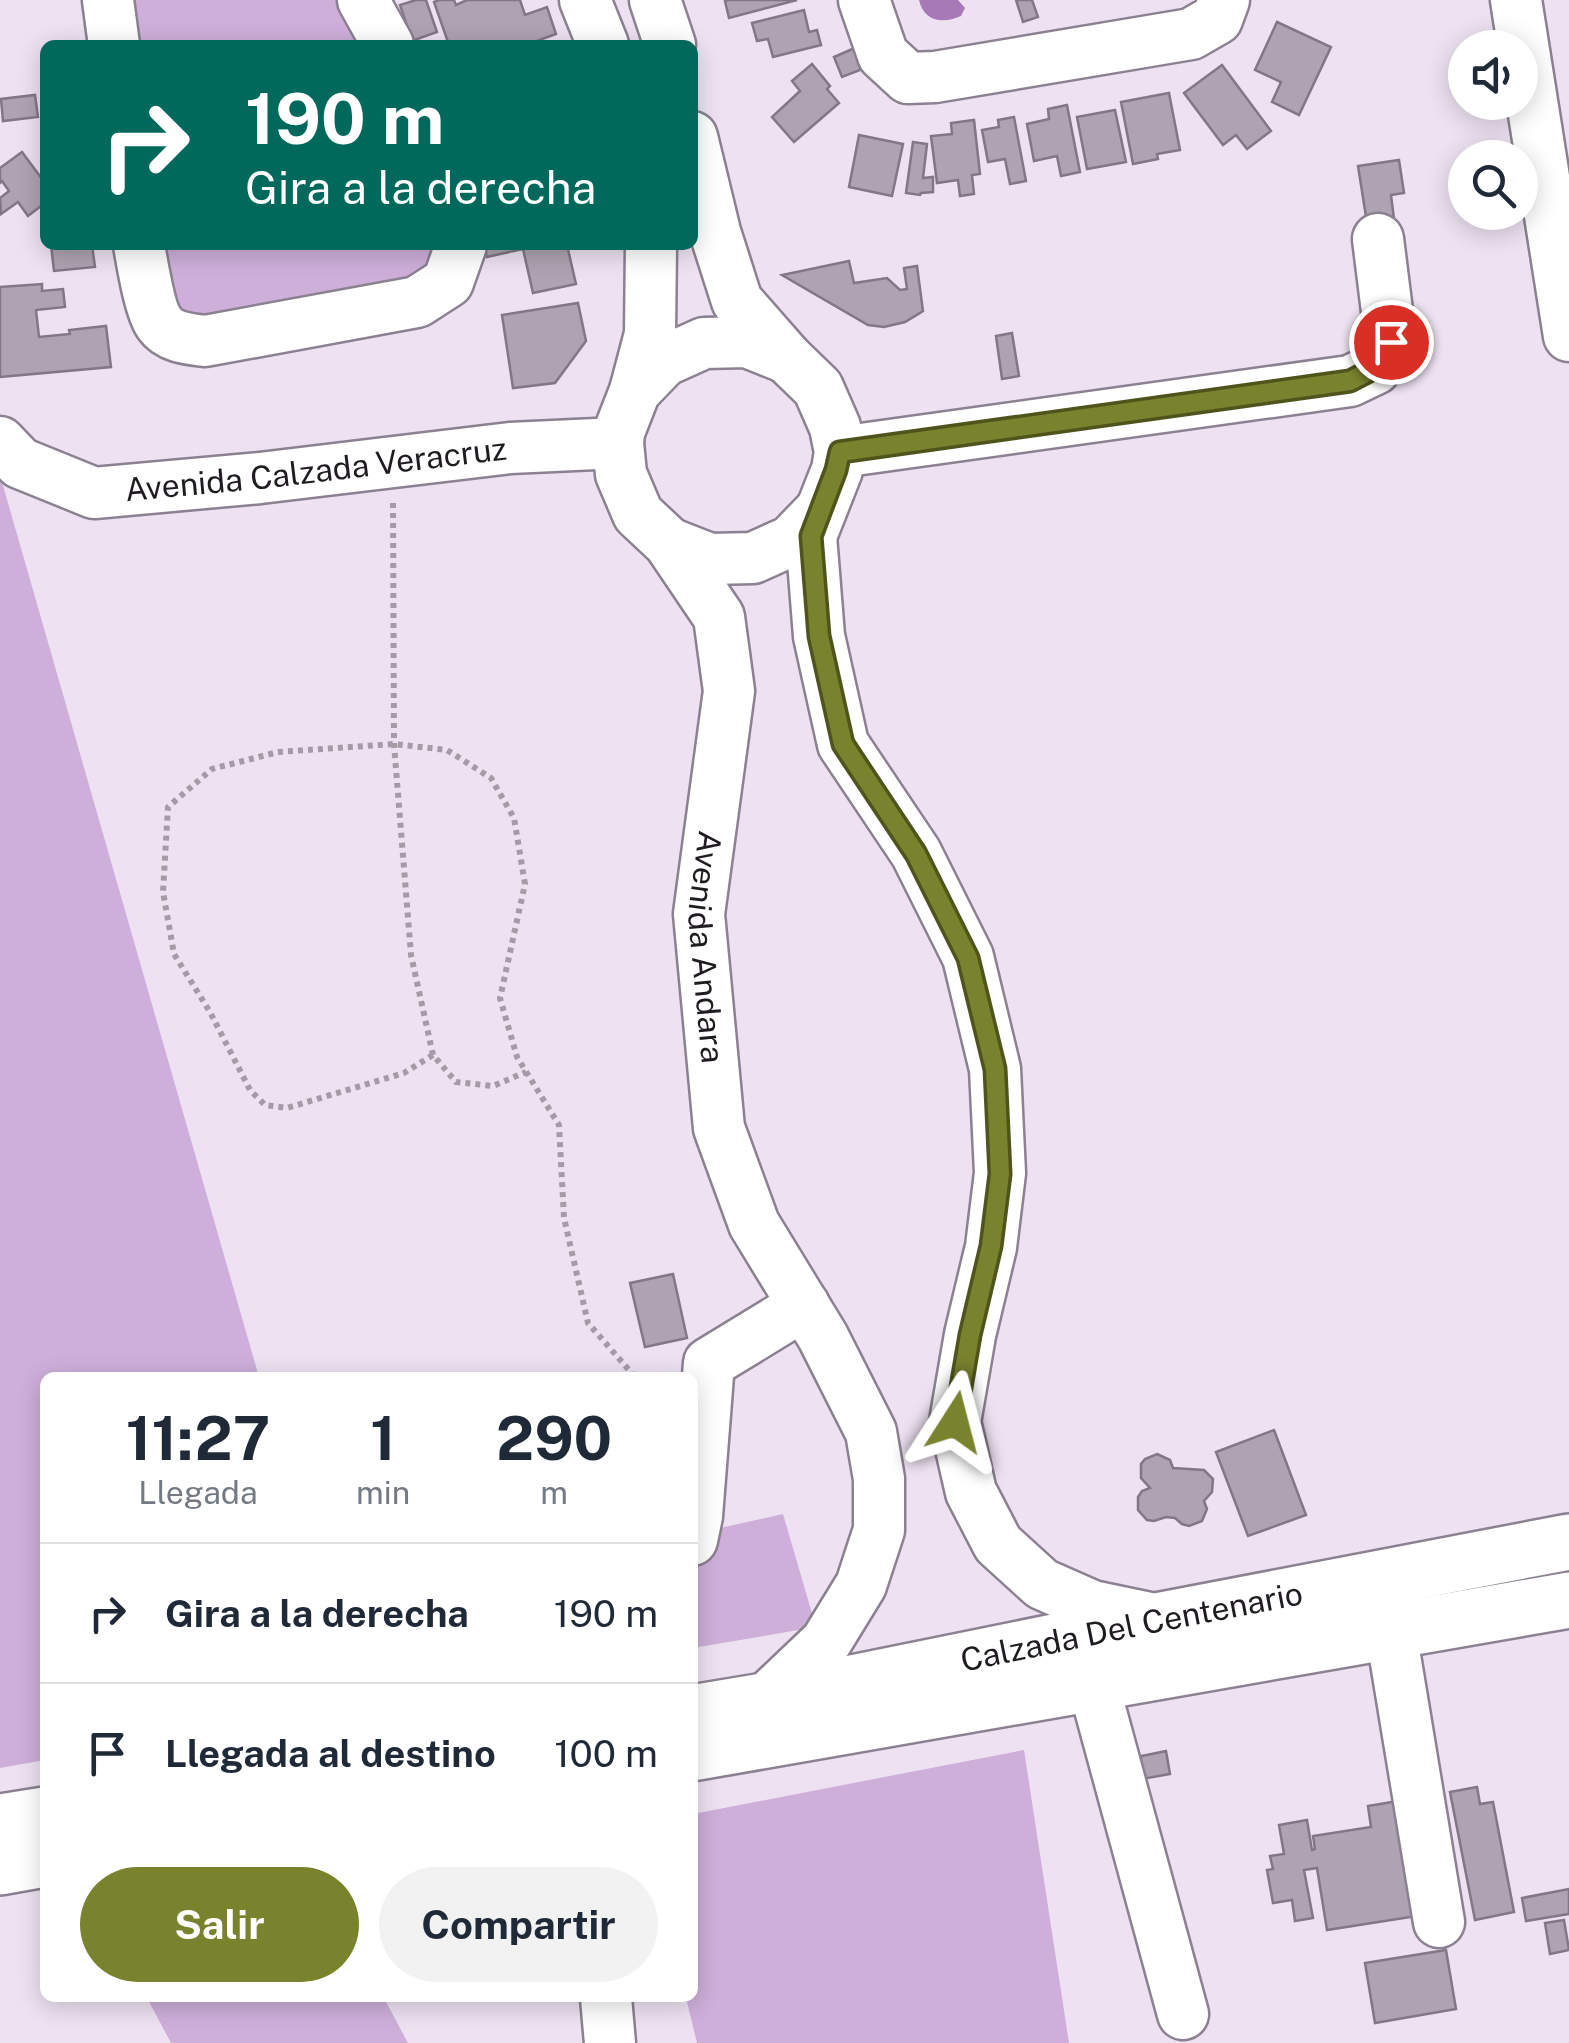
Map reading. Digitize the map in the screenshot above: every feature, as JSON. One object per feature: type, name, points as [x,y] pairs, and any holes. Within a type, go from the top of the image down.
[{"type":"main road","name":"Calzada Del Centenario","points":[[698,1711],[1569,1542]]},
{"type":"main road","name":"Calzada Del Centenario","points":[[698,1752],[1569,1600]]},
{"type":"main road","points":[[0,1822],[40,1816]]},
{"type":"main road","points":[[0,1867],[40,1860]]},
{"type":"street","points":[[108,0],[113,40]]},
{"type":"street","points":[[363,0],[385,40]]},
{"type":"street","points":[[584,0],[601,40]]},
{"type":"street","points":[[655,0],[668,40]]},
{"type":"street","points":[[864,0],[883,55],[908,78],[935,78],[1191,34],[1220,9]]},
{"type":"street","points":[[1516,0],[1569,336]]},
{"type":"street","points":[[698,162],[738,302],[818,388],[836,427],[840,452],[836,470],[811,536],[819,636],[843,744],[916,854],[968,958],[995,1069],[998,1192],[991,1246],[955,1422],[971,1492],[998,1544],[1042,1584],[1092,1606],[1162,1620]]},
{"type":"street","points":[[840,452],[1350,381],[1375,368],[1391,342],[1378,239]]},
{"type":"street","points":[[140,250],[143,275],[159,324],[178,337],[205,341],[417,302],[448,282],[459,250]]},
{"type":"street","points":[[618,442],[650,334],[651,250]]},
{"type":"street","points":[[635,392],[664,360],[704,343],[746,342],[787,358]]},
{"type":"street","name":"Avenida Calzada Veracruz","points":[[10,453],[94,494],[510,448],[618,442]]},
{"type":"street","name":"Avenida Andara","points":[[618,442],[621,474],[638,514],[669,543],[719,617],[729,690],[699,914],[719,1128],[754,1224],[823,1337],[871,1432],[880,1479],[880,1530],[861,1585],[826,1642],[764,1701]]},
{"type":"street","points":[[669,543],[710,558],[753,558],[791,541],[821,510]]},
{"type":"street","points":[[698,1516],[709,1364],[804,1306]]},
{"type":"street","points":[[1391,1632],[1438,1922]]},
{"type":"street","points":[[1094,1684],[1183,2014]]},
{"type":"street","points":[[606,2002],[610,2043]]},
{"type":"path","points":[[393,460],[394,744],[411,955],[433,1055],[456,1082],[492,1086],[526,1072]]},
{"type":"path","points":[[433,1055],[404,1072],[287,1108],[265,1105],[250,1090],[210,1012],[174,954],[162,892],[168,806],[212,770],[278,752],[394,744],[447,750],[492,778],[514,818],[524,884],[500,998],[517,1057],[559,1125],[564,1218],[588,1323],[631,1372]]},
{"type":"shaded area","points":[[131,0],[341,0],[363,40],[136,40]]},
{"type":"shaded area","points":[[919,0],[958,0],[965,8],[961,16],[935,19],[925,13]]},
{"type":"shaded area","points":[[164,250],[439,250],[437,262],[399,288],[206,329],[170,304]]},
{"type":"shaded area","points":[[0,475],[258,1372],[40,1372],[40,1761],[0,1768]]},
{"type":"shaded area","points":[[783,1514],[816,1627],[698,1647],[698,1533]]},
{"type":"shaded area","points":[[1024,1750],[1069,2043],[697,2043],[687,2002],[698,2002],[698,1813]]},
{"type":"shaded area","points":[[149,2002],[386,2002],[408,2043],[171,2043]]},
{"type":"building","points":[[426,0],[437,32],[412,40],[400,5]]},
{"type":"building","points":[[454,0],[456,5],[467,0],[520,0],[525,15],[547,7],[556,34],[540,40],[447,40],[434,2]]},
{"type":"building","points":[[797,0],[729,18],[725,1]]},
{"type":"building","points":[[1016,0],[1032,0],[1038,17],[1023,22]]},
{"type":"building","points":[[804,10],[809,32],[817,30],[821,45],[773,57],[768,39],[757,41],[752,23]]},
{"type":"building","points":[[1277,22],[1331,47],[1299,115],[1272,102],[1281,82],[1255,70]]},
{"type":"building","points":[[857,47],[865,68],[842,77],[834,57]]},
{"type":"building","points":[[812,64],[839,103],[794,142],[772,117],[800,91],[792,81]]},
{"type":"building","points":[[1222,65],[1271,131],[1247,149],[1236,135],[1223,145],[1184,93]]},
{"type":"building","points":[[1169,93],[1180,150],[1133,164],[1121,102]]},
{"type":"building","points":[[35,95],[38,117],[3,121],[1,99]]},
{"type":"building","points":[[1067,105],[1080,172],[1061,176],[1057,156],[1034,161],[1027,124],[1049,119],[1048,109]]},
{"type":"building","points":[[1115,110],[1126,162],[1087,169],[1077,117]]},
{"type":"building","points":[[1014,117],[1026,181],[1010,184],[1005,159],[988,162],[982,130],[999,127],[998,120]]},
{"type":"building","points":[[974,120],[980,174],[972,175],[974,194],[960,196],[958,180],[937,183],[931,136],[952,134],[951,123]]},
{"type":"building","points":[[859,135],[903,144],[892,196],[849,187]]},
{"type":"building","points":[[913,142],[927,144],[923,178],[933,177],[933,192],[906,193]]},
{"type":"building","points":[[22,152],[40,176],[40,207],[28,216],[18,202],[1,214],[0,198],[9,191],[0,183],[0,168]]},
{"type":"building","points":[[1399,160],[1404,193],[1391,195],[1394,219],[1367,223],[1358,166]]},
{"type":"building","points":[[52,250],[93,250],[95,267],[54,271]]},
{"type":"building","points":[[485,250],[518,250],[487,257]]},
{"type":"building","points":[[523,250],[568,250],[576,284],[533,293]]},
{"type":"building","points":[[849,261],[854,283],[887,278],[900,290],[907,289],[904,268],[917,266],[923,311],[905,322],[884,327],[868,325],[782,275]]},
{"type":"building","points":[[42,284],[42,291],[63,289],[65,307],[36,310],[39,337],[106,326],[111,367],[0,377],[0,287]]},
{"type":"building","points":[[578,303],[586,341],[555,383],[513,388],[502,315]]},
{"type":"building","points":[[1012,333],[1019,376],[1002,379],[996,336]]},
{"type":"building","points":[[673,1274],[687,1338],[645,1347],[630,1283]]},
{"type":"building","points":[[1274,1430],[1306,1515],[1248,1536],[1216,1452]]},
{"type":"building","points":[[1157,1454],[1170,1460],[1173,1468],[1204,1470],[1213,1479],[1212,1492],[1204,1501],[1207,1509],[1202,1521],[1189,1526],[1175,1518],[1147,1520],[1138,1510],[1138,1497],[1150,1488],[1141,1478],[1141,1464]]},
{"type":"building","points":[[1166,1751],[1170,1774],[1136,1780],[1132,1758]]},
{"type":"building","points":[[1477,1787],[1480,1804],[1493,1802],[1514,1912],[1475,1920],[1450,1792]]},
{"type":"building","points":[[1398,1801],[1417,1916],[1327,1930],[1317,1868],[1304,1870],[1313,1918],[1295,1921],[1292,1900],[1273,1903],[1267,1870],[1273,1869],[1270,1856],[1284,1854],[1279,1825],[1307,1820],[1312,1850],[1313,1836],[1371,1827],[1368,1806]]},
{"type":"building","points":[[1569,1889],[1569,1914],[1526,1921],[1522,1898]]},
{"type":"building","points":[[1564,1920],[1569,1950],[1550,1954],[1545,1923]]},
{"type":"building","points":[[1446,1950],[1456,2009],[1375,2023],[1365,1963]]},
{"type":"route","points":[[955,1422],[991,1246],[1000,1174],[995,1069],[968,958],[916,854],[843,744],[819,636],[811,536],[840,452],[1350,381],[1375,368],[1391,342]]}]
